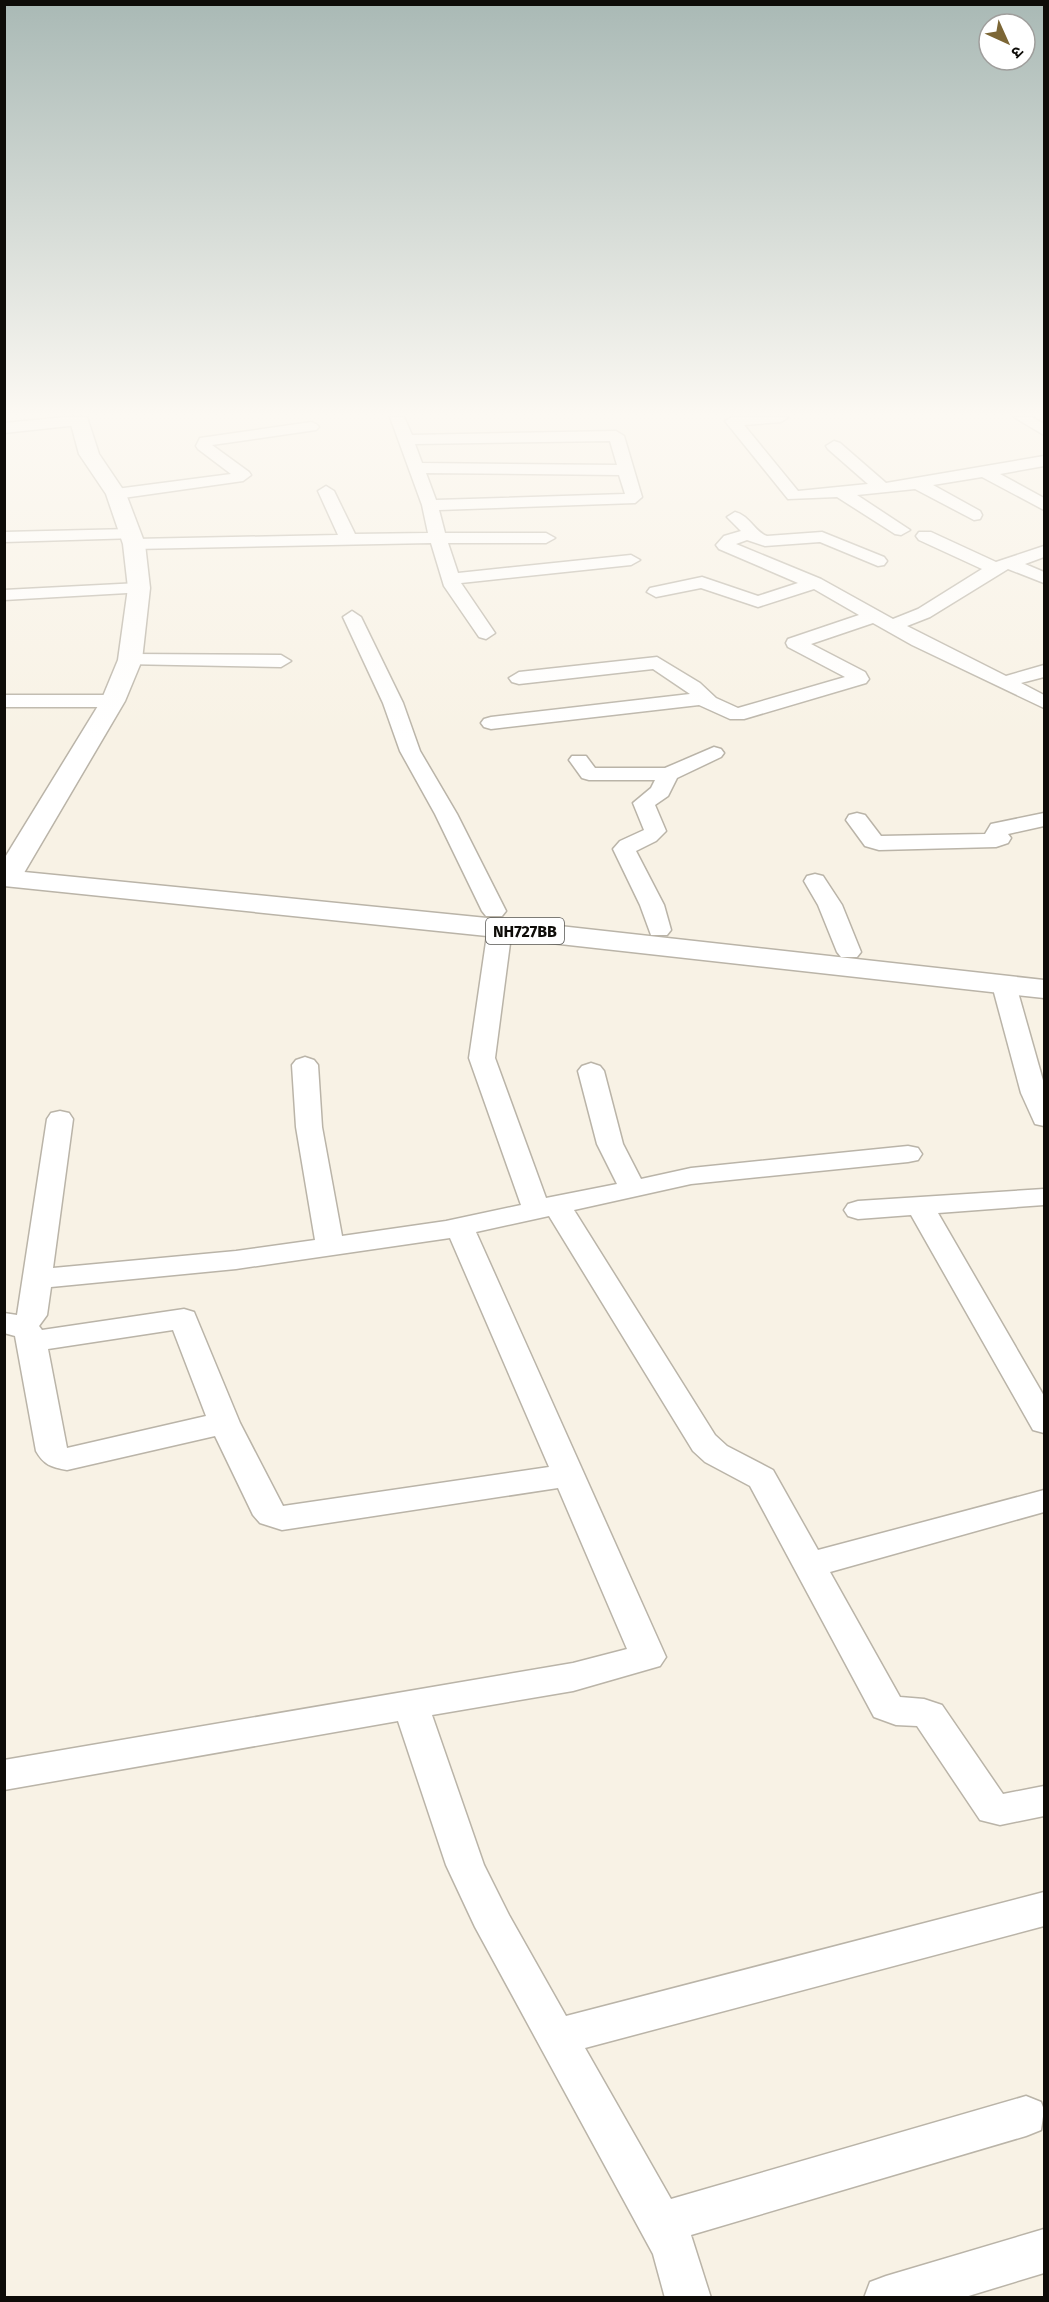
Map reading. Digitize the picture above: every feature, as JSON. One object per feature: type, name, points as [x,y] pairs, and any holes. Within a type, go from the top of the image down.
[{"type":"main road","points":[[8,870],[112,701],[130,660],[139,588],[133,539],[127,524]]},
{"type":"main road","name":"NH727BB","points":[[8,870],[497,920],[1044,989]]},
{"type":"main road","name":"NH727BB","points":[[497,920],[659,930],[1044,972]]},
{"type":"street","points":[[342,524],[349,539]]},
{"type":"street","points":[[435,524],[450,579],[486,633]]},
{"type":"street","points":[[744,524],[752,531],[751,536]]},
{"type":"street","points":[[892,524],[901,530]]},
{"type":"street","points":[[878,561],[822,537],[765,541],[751,536],[724,544],[815,583],[883,621],[1044,702]]},
{"type":"street","points":[[925,536],[1001,565],[1044,578]]},
{"type":"street","points":[[4,537],[546,538]]},
{"type":"street","points":[[519,678],[657,663],[693,687],[707,700],[730,714],[737,715],[859,679],[858,676],[795,644],[883,621],[924,613],[1001,565],[1044,551]]},
{"type":"street","points":[[450,579],[631,560]]},
{"type":"street","points":[[657,592],[702,582],[758,602],[815,583]]},
{"type":"street","points":[[4,595],[139,588]]},
{"type":"street","points":[[352,617],[393,703],[410,751],[446,814],[497,920],[482,1058],[546,1207],[704,1443],[716,1454],[762,1478],[890,1710],[929,1715],[993,1809],[1000,1810],[1044,1801]]},
{"type":"street","points":[[130,660],[280,661]]},
{"type":"street","points":[[1005,682],[1044,671]]},
{"type":"street","points":[[491,723],[668,702],[707,700]]},
{"type":"street","points":[[4,701],[112,701]]},
{"type":"street","points":[[579,760],[589,774],[668,774],[714,753]]},
{"type":"street","points":[[659,930],[652,906],[624,849],[629,844],[649,837],[655,831],[644,803],[660,791],[668,774]]},
{"type":"street","points":[[857,820],[873,841],[879,843],[996,840],[1000,838],[995,832],[999,829],[1044,820]]},
{"type":"street","points":[[815,881],[830,905],[849,952]]},
{"type":"street","points":[[1004,985],[1034,1093],[1044,1118]]},
{"type":"street","points":[[305,1065],[309,1127],[330,1247]]},
{"type":"street","points":[[591,1071],[610,1144],[632,1187]]},
{"type":"street","points":[[20,1330],[32,1315],[60,1119]]},
{"type":"street","points":[[37,1279],[236,1260],[330,1247],[460,1227],[632,1187],[691,1176],[908,1154]]},
{"type":"street","points":[[858,1209],[1044,1197]]},
{"type":"street","points":[[919,1205],[1044,1422]]},
{"type":"street","points":[[4,1775],[573,1677],[648,1657],[460,1227]]},
{"type":"street","points":[[20,1330],[184,1319],[224,1423],[265,1507],[272,1515],[282,1518],[569,1475]]},
{"type":"street","points":[[20,1330],[52,1451],[57,1456],[67,1459],[224,1423]]},
{"type":"street","points":[[809,1565],[1044,1501]]},
{"type":"street","points":[[411,1706],[465,1865],[495,1928],[674,2247],[688,2298]]},
{"type":"street","points":[[556,2037],[1044,1910]]},
{"type":"street","points":[[661,2223],[1026,2116]]},
{"type":"street","points":[[886,2298],[1044,2251]]}]
